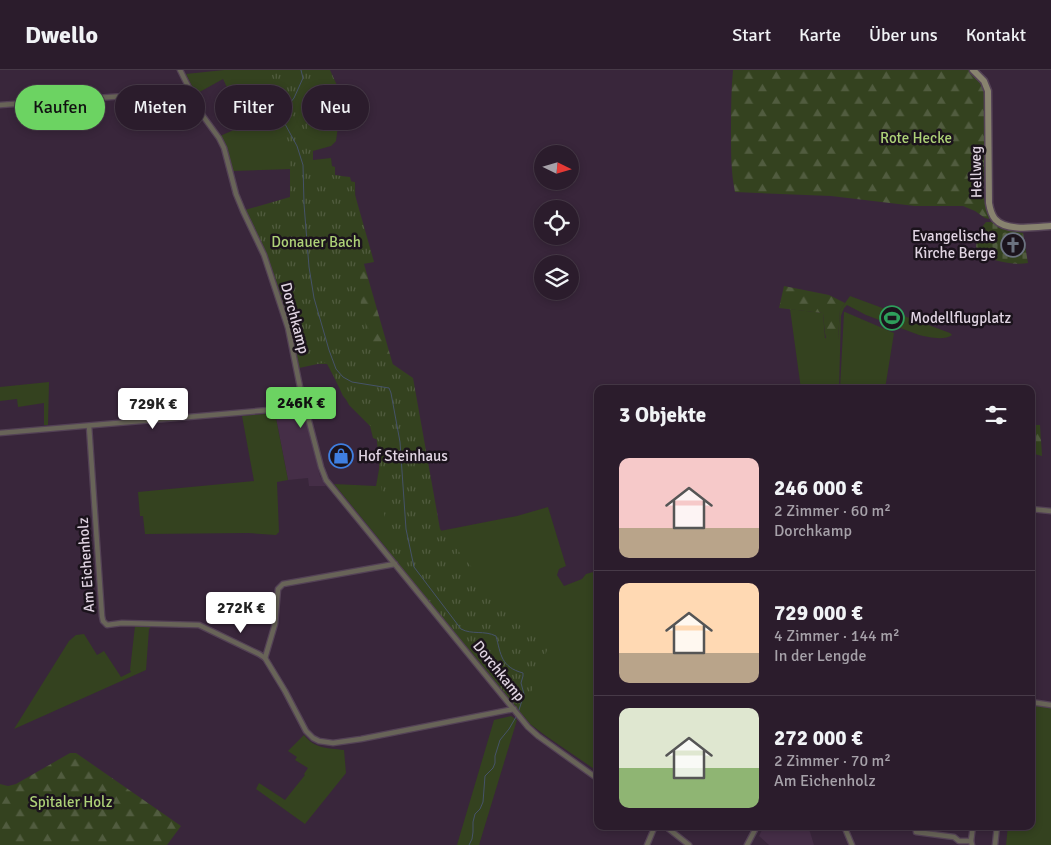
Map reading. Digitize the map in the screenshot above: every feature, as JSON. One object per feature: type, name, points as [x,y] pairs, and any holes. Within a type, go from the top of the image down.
[{"type":"street","name":"Dorchkamp","points":[[180,70],[188,85]]},
{"type":"street","name":"Hellweg","points":[[973,70],[984,81],[988,91],[989,203],[992,214],[999,222],[1007,226],[1051,226]]},
{"type":"street","points":[[0,105],[115,97]]},
{"type":"street","name":"Dorchkamp","points":[[205,119],[224,148],[236,194],[264,255],[288,328],[300,387],[323,474],[528,727],[594,776]]},
{"type":"street","points":[[0,433],[305,407]]},
{"type":"street","name":"Am Eichenholz","points":[[88,426],[104,623],[109,625],[122,623],[199,625],[265,658]]},
{"type":"street","points":[[1035,509],[1051,511]]},
{"type":"street","points":[[395,564],[283,584],[278,589],[275,624],[265,658],[306,731],[313,738],[327,743],[340,743],[516,713]]},
{"type":"street","points":[[1035,703],[1051,705]]},
{"type":"street","points":[[648,845],[654,830]]},
{"type":"street","points":[[670,830],[689,845]]},
{"type":"street","points":[[747,845],[755,830]]},
{"type":"street","points":[[846,830],[852,845]]},
{"type":"street","points":[[916,830],[916,832],[954,837],[958,843],[972,843],[973,830]]},
{"type":"street","points":[[995,845],[997,830]]},
{"type":"shaded area","points":[[303,411],[320,476],[326,486],[309,486],[308,478],[288,480],[275,413]]},
{"type":"shaded area","points":[[762,830],[809,830],[814,845],[769,845],[759,836]]},
{"type":"green space","points":[[224,70],[329,70],[336,85],[302,85],[302,130],[338,130],[336,141],[331,146],[313,151],[313,160],[331,158],[332,166],[335,167],[335,175],[342,176],[342,180],[355,182],[356,253],[440,531],[517,516],[548,507],[566,566],[559,569],[557,575],[564,586],[594,572],[594,769],[530,724],[334,484],[376,486],[385,443],[373,438],[370,426],[349,405],[327,364],[319,364],[318,356],[296,360],[282,297],[260,237],[297,213],[293,169],[233,171],[220,136],[234,130],[292,130],[292,85],[226,85],[223,79],[205,89],[205,85],[192,85],[186,74]]},
{"type":"green space","name":"Donauer Bach","points":[[264,70],[330,70],[337,85],[302,85],[302,130],[308,130],[314,173],[350,177],[374,262],[363,264],[360,276],[361,312],[378,354],[413,378],[440,529],[528,635],[551,640],[522,716],[388,552],[376,432],[343,396],[327,362],[299,368],[291,329],[271,264],[245,210],[290,197],[290,166],[282,130],[292,130],[292,85],[269,85]]},
{"type":"green space","name":"Rote Hecke","points":[[733,70],[971,71],[982,83],[984,92],[986,114],[983,194],[989,219],[963,206],[915,206],[831,196],[735,192],[731,148]]},
{"type":"green space","points":[[986,222],[993,222],[999,228],[1023,233],[1028,263],[1008,263],[976,255],[978,237]]},
{"type":"green space","points":[[356,253],[364,264],[397,379],[352,382]]},
{"type":"green space","points":[[784,286],[829,295],[845,303],[840,310],[838,339],[835,342],[827,342],[823,313],[779,308]]},
{"type":"green space","points":[[850,296],[952,335],[940,338],[919,335],[866,315],[847,305],[841,316],[839,385],[800,385],[790,309],[823,313],[825,338],[838,339],[840,310]]},
{"type":"green space","points":[[844,312],[894,333],[886,385],[840,385]]},
{"type":"green space","points":[[49,382],[48,425],[44,425],[44,403],[18,407],[17,399],[0,401],[0,387]]},
{"type":"green space","points":[[275,413],[288,480],[277,482],[279,532],[276,535],[248,533],[145,534],[143,516],[140,516],[138,492],[254,481],[242,416]]},
{"type":"green space","points":[[1035,425],[1040,425],[1042,456],[1035,454]]},
{"type":"green space","points":[[135,626],[152,626],[149,629],[146,670],[14,729],[69,641],[76,635],[84,634],[97,655],[104,651],[121,677],[131,672]]},
{"type":"green space","points":[[1035,705],[1051,707],[1051,845],[1006,845],[1008,830],[1035,830]]},
{"type":"green space","points":[[511,716],[517,720],[479,845],[457,845],[494,720]]},
{"type":"green space","points":[[304,735],[308,740],[317,745],[344,750],[346,773],[305,824],[256,789],[259,783],[285,800],[305,775],[308,768],[295,760],[297,757],[288,751]]},
{"type":"green space","name":"Spitaler Holz","points":[[70,753],[76,753],[181,826],[167,845],[0,845],[0,784],[8,786],[16,784]]},
{"type":"waterway","name":"Donauer Bach","points":[[301,70],[303,78],[294,98],[282,113],[285,124],[297,146],[303,165],[309,267],[314,298],[329,350],[336,369],[343,377],[352,382],[389,388],[400,442],[406,529],[414,567],[461,629],[496,636],[506,664],[523,673],[521,683],[524,694],[518,713]]},
{"type":"waterway","name":"Donauer Bach","points":[[469,845],[472,839],[475,814],[483,802],[485,776],[493,768],[500,740],[516,717]]},
{"type":"place","name":"Evangelische Kirche Berge","points":[[1013,245]]},
{"type":"place","name":"Modellflugplatz","points":[[892,318]]},
{"type":"place","name":"Hof Steinhaus","points":[[341,456]]}]
